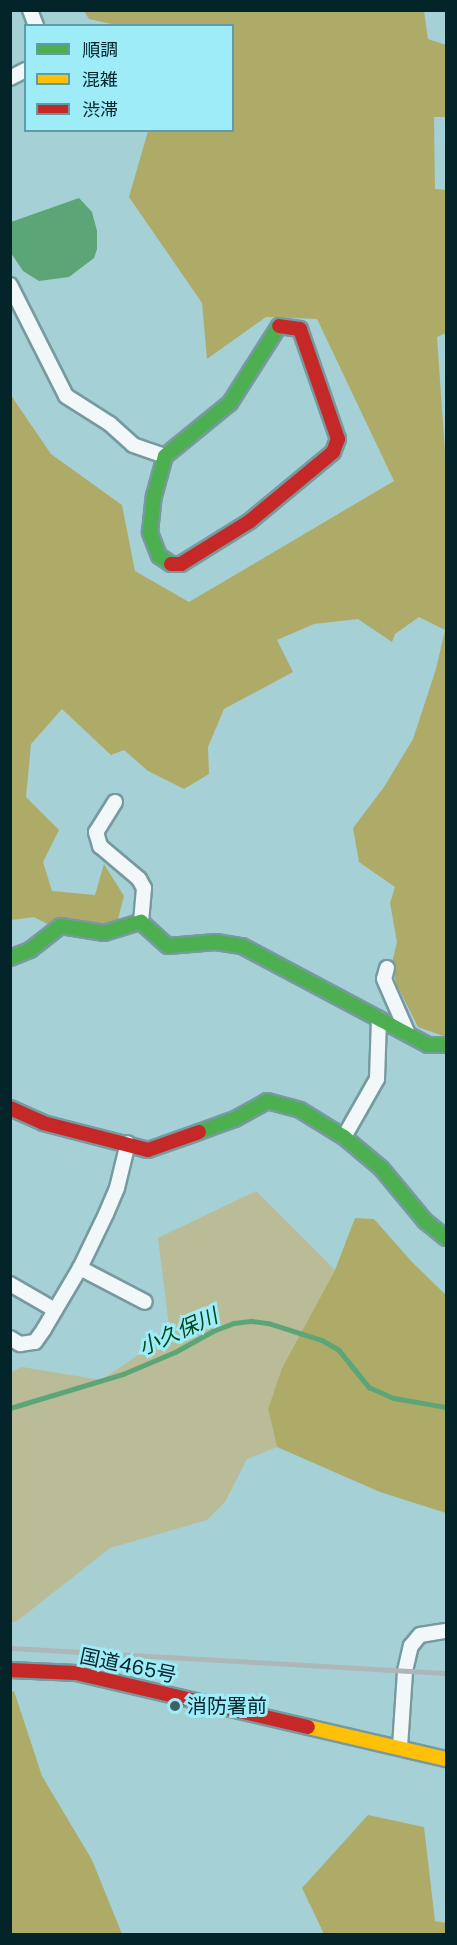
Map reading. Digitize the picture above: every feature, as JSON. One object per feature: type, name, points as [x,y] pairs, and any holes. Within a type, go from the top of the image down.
[{"type":"main road","points":[[279,326],[300,329],[338,439],[333,452],[250,521],[182,564],[169,564],[159,556],[150,532],[154,496],[165,456],[230,403],[279,326]]},
{"type":"main road","points":[[10,958],[30,950],[61,926],[104,933],[141,922],[168,946],[216,942],[242,946],[428,1045],[447,1045]]},
{"type":"main road","points":[[10,1108],[43,1123],[148,1150],[236,1119],[267,1101],[300,1110],[344,1137],[381,1168],[425,1221],[447,1238]]},
{"type":"main road","name":"国道465号","points":[[10,1670],[76,1673],[400,1746],[445,1760]]},
{"type":"street","points":[[10,78],[24,71]]},
{"type":"street","points":[[10,285],[66,396],[110,423],[133,445],[165,456]]},
{"type":"street","points":[[115,802],[96,832],[100,846],[139,879],[144,888],[141,922]]},
{"type":"street","points":[[387,968],[384,979],[408,1034]]},
{"type":"street","points":[[344,1137],[376,1079],[379,1019]]},
{"type":"street","points":[[10,1338],[20,1344],[35,1342],[55,1310],[80,1268],[117,1188],[128,1143]]},
{"type":"street","points":[[80,1268],[145,1302]]},
{"type":"street","points":[[10,1284],[55,1310]]},
{"type":"street","points":[[400,1746],[405,1671],[411,1646],[420,1635],[447,1631]]},
{"type":"shaded area","points":[[84,11],[424,11],[428,39],[446,45],[446,117],[434,117],[435,189],[446,190],[446,333],[437,337],[446,466],[446,1037],[418,1027],[396,983],[392,963],[397,942],[390,903],[395,887],[359,862],[353,828],[384,787],[413,739],[436,669],[445,630],[419,617],[395,634],[392,642],[358,619],[314,624],[277,640],[293,672],[224,709],[208,747],[209,774],[184,789],[148,771],[124,750],[111,755],[62,709],[31,744],[26,797],[59,830],[43,862],[52,891],[95,895],[104,864],[124,896],[117,923],[49,925],[34,917],[11,920],[10,394],[51,454],[122,505],[135,571],[189,602],[394,481],[317,319],[266,317],[207,359],[202,303],[129,197],[148,132],[234,132],[234,24],[112,24],[89,19]]},
{"type":"shaded area","points":[[79,198],[92,212],[97,231],[97,249],[94,258],[69,277],[39,281],[23,271],[11,253],[11,222]]},
{"type":"shaded area","points":[[256,1191],[335,1270],[282,1368],[268,1409],[277,1447],[247,1459],[225,1502],[207,1520],[110,1548],[17,1621],[11,1623],[11,1372],[22,1367],[101,1380],[170,1334],[158,1238]]},
{"type":"shaded area","points":[[355,1218],[374,1219],[412,1262],[446,1295],[446,1513],[380,1492],[277,1447],[268,1409],[282,1368],[335,1270]]},
{"type":"shaded area","points":[[14,1691],[42,1776],[92,1860],[122,1934],[11,1934],[10,1693]]},
{"type":"shaded area","points":[[368,1815],[424,1827],[435,1921],[446,1923],[446,1934],[324,1934],[302,1888]]},
{"type":"waterway","name":"小久保川","points":[[10,1408],[123,1374],[175,1352],[213,1331],[234,1323],[251,1321],[268,1323],[322,1340],[339,1350],[369,1387],[394,1398],[446,1407]]},
{"type":"railway","points":[[10,1648],[446,1673]]},
{"type":"traffic: fast","points":[[171,564],[159,556],[150,532],[154,496],[165,456],[230,403],[279,326]]},
{"type":"traffic: fast","points":[[10,958],[30,950],[61,926],[104,933],[141,922],[168,946],[216,942],[242,946],[428,1045],[446,1045]]},
{"type":"traffic: fast","points":[[199,1132],[235,1119],[267,1101],[300,1110],[344,1137],[381,1168],[425,1221],[446,1238]]},
{"type":"traffic: slow","points":[[308,1727],[446,1759]]},
{"type":"traffic: jam","points":[[171,564],[181,564],[250,521],[333,452],[338,439],[300,329],[279,326]]},
{"type":"traffic: jam","points":[[10,1108],[43,1123],[148,1150],[199,1132]]},
{"type":"traffic: jam","points":[[10,1670],[76,1673],[308,1727]]},
{"type":"place","name":"消防署前","points":[[175,1706]]}]
